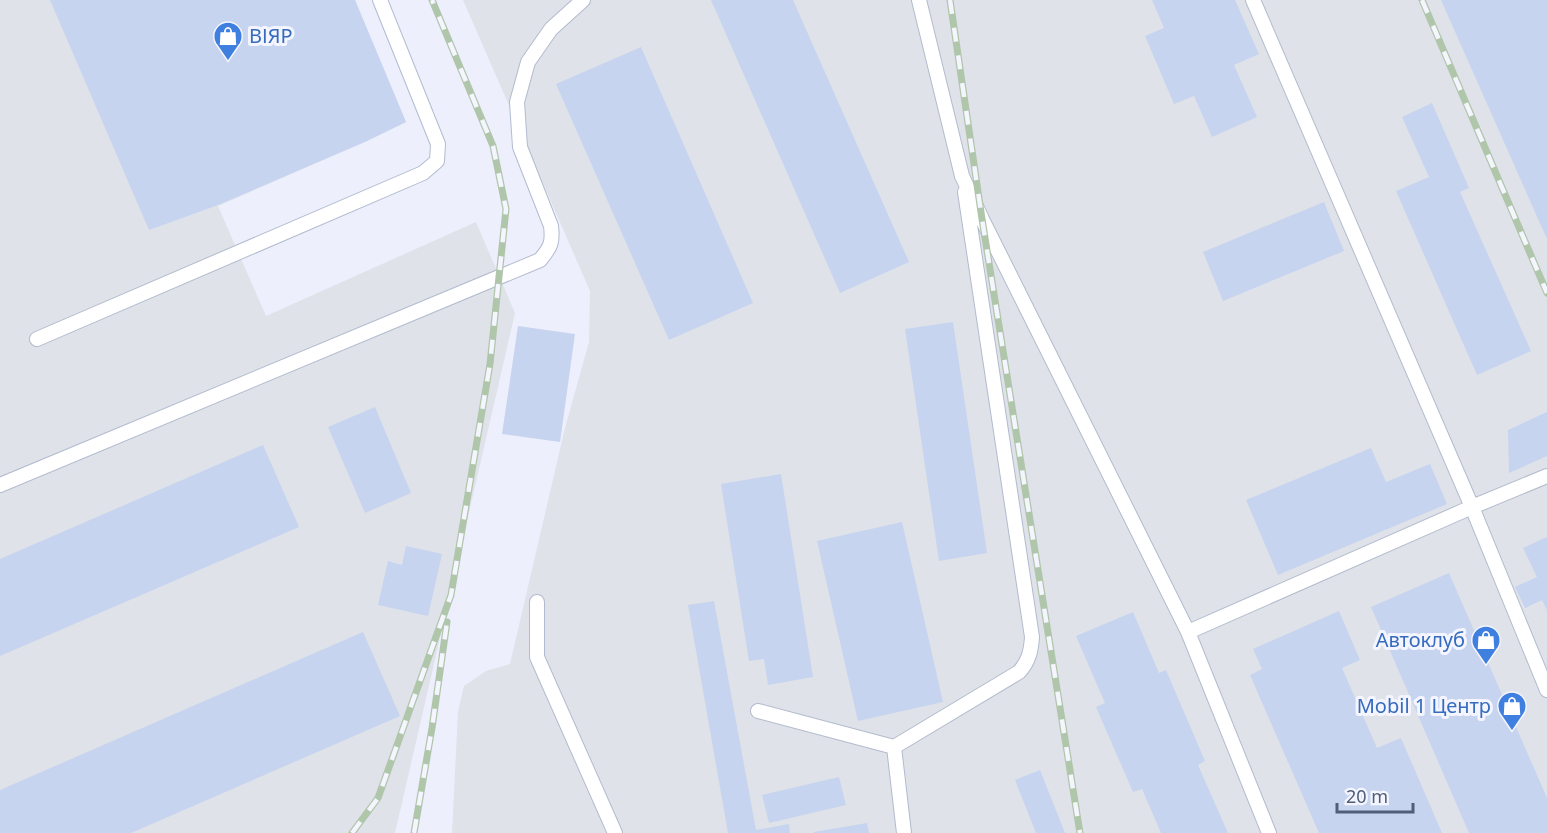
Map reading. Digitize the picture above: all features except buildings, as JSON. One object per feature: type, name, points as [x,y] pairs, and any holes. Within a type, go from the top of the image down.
[{"type":"lane","points":[[37,339],[423,173],[437,161],[438,144],[380,0]]},
{"type":"lane","points":[[0,485],[540,260],[548,251],[552,240],[551,226],[520,147],[516,102],[528,62],[551,28],[583,0]]},
{"type":"lane","points":[[758,711],[894,747],[1019,672],[1026,664],[1031,650],[1032,637],[962,176],[919,0]]},
{"type":"lane","points":[[1253,0],[1472,507],[1547,690]]},
{"type":"lane","points":[[962,176],[1188,633],[1269,833]]},
{"type":"lane","points":[[1188,633],[1547,476]]},
{"type":"lane","points":[[537,602],[537,657],[615,833]]},
{"type":"lane","points":[[894,747],[904,833]]},
{"type":"shaded area","points":[[0,0],[355,0],[406,122],[218,206],[266,316],[476,222],[515,313],[395,833],[0,833]]},
{"type":"shaded area","points":[[463,0],[1547,0],[1547,833],[452,833],[458,712],[464,686],[486,671],[510,664],[565,428],[589,342],[590,291]]},
{"type":"railway","points":[[352,833],[378,798],[451,595],[490,364],[506,209],[493,146],[432,0]]},
{"type":"railway","points":[[950,0],[982,219],[1080,833]]},
{"type":"railway","points":[[1422,0],[1547,293]]},
{"type":"railway","points":[[414,833],[447,622]]},
{"type":"place","name":"ВІЯР","points":[[228,62]]},
{"type":"place","name":"Автоклуб","points":[[1486,666]]},
{"type":"place","name":"Mobil 1 Центр","points":[[1512,732]]}]
